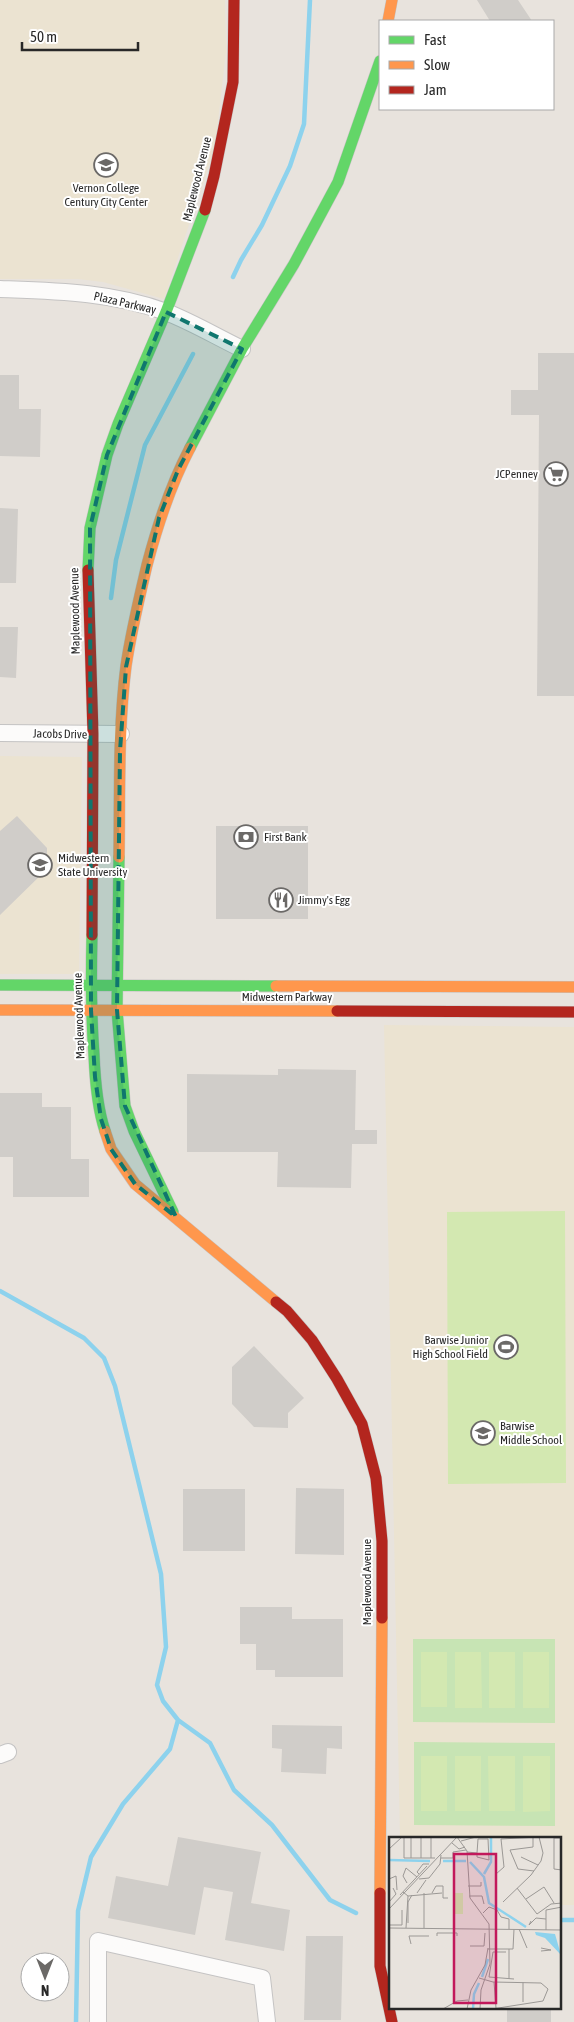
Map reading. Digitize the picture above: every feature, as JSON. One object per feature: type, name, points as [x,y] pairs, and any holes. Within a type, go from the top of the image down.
[{"type":"street","name":"Maplewood Avenue","points":[[234,0],[233,82],[214,176],[203,217],[166,312],[118,424],[107,455],[90,528],[87,580],[93,734],[91,1010],[95,1077],[101,1119],[111,1149],[135,1184],[287,1311],[312,1340],[337,1379],[362,1424],[376,1478],[382,1541],[380,1966],[389,2008]]},
{"type":"street","points":[[388,20],[392,0]]},
{"type":"street","name":"Maplewood Avenue","points":[[176,1217],[152,1170],[125,1106],[121,1075],[117,1010],[121,734],[126,666],[136,610],[158,518],[178,470],[242,349],[294,264],[338,182],[379,64]]},
{"type":"street","name":"Plaza Parkway","points":[[0,289],[54,290],[100,295],[166,312],[242,349]]},
{"type":"street","name":"Jacobs Drive","points":[[0,733],[121,734]]},
{"type":"street","name":"Midwestern Parkway","points":[[0,985],[91,985],[484,999],[574,1012]]},
{"type":"street","name":"Midwestern Parkway","points":[[0,1010],[117,1010],[484,999],[574,987]]},
{"type":"street","points":[[98,2022],[98,1941],[262,1978],[267,2022]]},
{"type":"highlighted area","points":[[166,312],[242,349],[178,470],[159,518],[126,667],[120,751],[117,1010],[125,1106],[176,1217],[135,1184],[111,1149],[101,1119],[95,1077],[91,1010],[90,528],[107,455]]},
{"type":"shaded area","name":"Vernon College Century City Center","points":[[0,0],[225,0],[226,51],[215,148],[164,299],[103,282],[78,279],[0,279]]},
{"type":"shaded area","name":"Midwestern State University","points":[[0,756],[82,757],[79,974],[0,974]]},
{"type":"shaded area","name":"Barwise Middle School","points":[[384,1025],[574,1027],[574,1905],[562,1905],[562,1837],[400,1837]]},
{"type":"green space","name":"Barwise Junior High School Field","points":[[565,1211],[566,1483],[448,1484],[447,1212]]},
{"type":"green space","points":[[413,1639],[555,1639],[555,1723],[413,1722]]},
{"type":"green space","points":[[421,1652],[447,1652],[447,1707],[421,1707]]},
{"type":"green space","points":[[455,1652],[481,1652],[482,1708],[455,1708]]},
{"type":"green space","points":[[489,1652],[515,1652],[515,1708],[489,1708]]},
{"type":"green space","points":[[523,1652],[549,1652],[549,1708],[523,1708]]},
{"type":"green space","points":[[414,1742],[555,1743],[555,1826],[414,1825]]},
{"type":"green space","points":[[421,1756],[447,1756],[447,1811],[421,1811]]},
{"type":"green space","points":[[455,1756],[481,1756],[481,1811],[455,1811]]},
{"type":"green space","points":[[488,1756],[515,1756],[515,1811],[489,1811]]},
{"type":"green space","points":[[523,1756],[550,1756],[550,1811],[523,1812]]},
{"type":"building","points":[[477,0],[518,0],[531,20],[489,20]]},
{"type":"building","name":"JCPenney","points":[[538,353],[574,353],[574,696],[537,696],[539,415],[511,415],[511,390],[538,390]]},
{"type":"building","points":[[0,375],[19,375],[19,409],[41,409],[40,457],[0,456]]},
{"type":"building","points":[[0,508],[18,509],[16,583],[0,583]]},
{"type":"building","points":[[0,627],[18,627],[16,678],[0,677]]},
{"type":"building","points":[[17,816],[47,848],[47,869],[0,915],[0,831]]},
{"type":"building","points":[[216,826],[308,826],[308,919],[216,919]]},
{"type":"building","points":[[278,1069],[356,1070],[355,1130],[377,1130],[377,1144],[352,1144],[351,1188],[277,1187],[278,1152],[187,1152],[187,1074],[278,1075]]},
{"type":"building","points":[[0,1093],[42,1093],[42,1107],[71,1107],[71,1159],[89,1159],[89,1197],[13,1197],[13,1157],[0,1157]]},
{"type":"building","points":[[254,1346],[304,1398],[288,1413],[288,1428],[254,1427],[232,1404],[232,1367]]},
{"type":"building","points":[[296,1488],[344,1489],[344,1555],[295,1554]]},
{"type":"building","points":[[183,1489],[245,1489],[245,1551],[183,1551]]},
{"type":"building","points":[[240,1607],[292,1607],[292,1619],[343,1619],[343,1677],[275,1677],[275,1670],[256,1670],[256,1644],[240,1644]]},
{"type":"building","points":[[272,1725],[342,1726],[342,1749],[327,1748],[326,1774],[281,1772],[282,1749],[272,1748]]},
{"type":"building","points":[[178,1837],[261,1852],[251,1903],[290,1910],[284,1951],[225,1940],[233,1892],[204,1887],[195,1935],[108,1918],[116,1876],[168,1886]]},
{"type":"building","points":[[306,1936],[343,1936],[341,2020],[304,2020]]},
{"type":"building","points":[[507,2010],[551,2010],[551,2022],[507,2022]]},
{"type":"waterway","points":[[233,277],[262,225],[290,166],[304,124],[310,0]]},
{"type":"waterway","points":[[111,598],[116,560],[145,445],[193,354]]},
{"type":"waterway","points":[[0,1291],[84,1338],[104,1358],[115,1386],[161,1574],[166,1647],[157,1685],[163,1701],[178,1720],[210,1743],[234,1790],[272,1825],[330,1900],[356,1913]]},
{"type":"waterway","points":[[76,2022],[78,1911],[91,1857],[123,1804],[170,1749],[178,1720]]},
{"type":"waterway","points":[[562,1920],[574,1920]]},
{"type":"traffic: fast","points":[[190,448],[242,349],[294,264],[338,182],[379,64]]},
{"type":"traffic: fast","points":[[88,570],[90,528],[107,455],[118,424],[166,312],[205,210]]},
{"type":"traffic: fast","points":[[119,857],[117,1010],[125,1106],[134,1131],[173,1212]]},
{"type":"traffic: fast","points":[[92,935],[91,980],[95,1074],[98,1103],[105,1131]]},
{"type":"traffic: fast","points":[[0,985],[276,986]]},
{"type":"traffic: slow","points":[[388,20],[392,0]]},
{"type":"traffic: slow","points":[[119,857],[123,690],[128,653],[141,590],[156,534],[165,505],[190,448]]},
{"type":"traffic: slow","points":[[276,986],[574,987]]},
{"type":"traffic: slow","points":[[0,1010],[337,1011]]},
{"type":"traffic: slow","points":[[105,1131],[111,1149],[135,1184],[276,1302]]},
{"type":"traffic: slow","points":[[380,1893],[382,1618]]},
{"type":"traffic: jam","points":[[205,210],[214,176],[233,82],[234,0]]},
{"type":"traffic: jam","points":[[88,570],[93,734],[92,935]]},
{"type":"traffic: jam","points":[[337,1011],[574,1012]]},
{"type":"traffic: jam","points":[[276,1302],[287,1311],[312,1340],[337,1379],[362,1424],[376,1478],[382,1541],[382,1618]]},
{"type":"traffic: jam","points":[[380,1893],[380,1966],[389,2008]]},
{"type":"traffic: jam","points":[[389,2010],[392,2022]]},
{"type":"place","name":"Vernon College Century City Center","points":[[106,165]]},
{"type":"place","name":"JCPenney","points":[[556,474]]},
{"type":"place","name":"First Bank","points":[[246,837]]},
{"type":"place","name":"Midwestern State University","points":[[40,865]]},
{"type":"place","name":"Jimmy's Egg","points":[[281,900]]},
{"type":"place","name":"Barwise Junior High School Field","points":[[506,1347]]},
{"type":"place","name":"Barwise Middle School","points":[[483,1433]]}]
